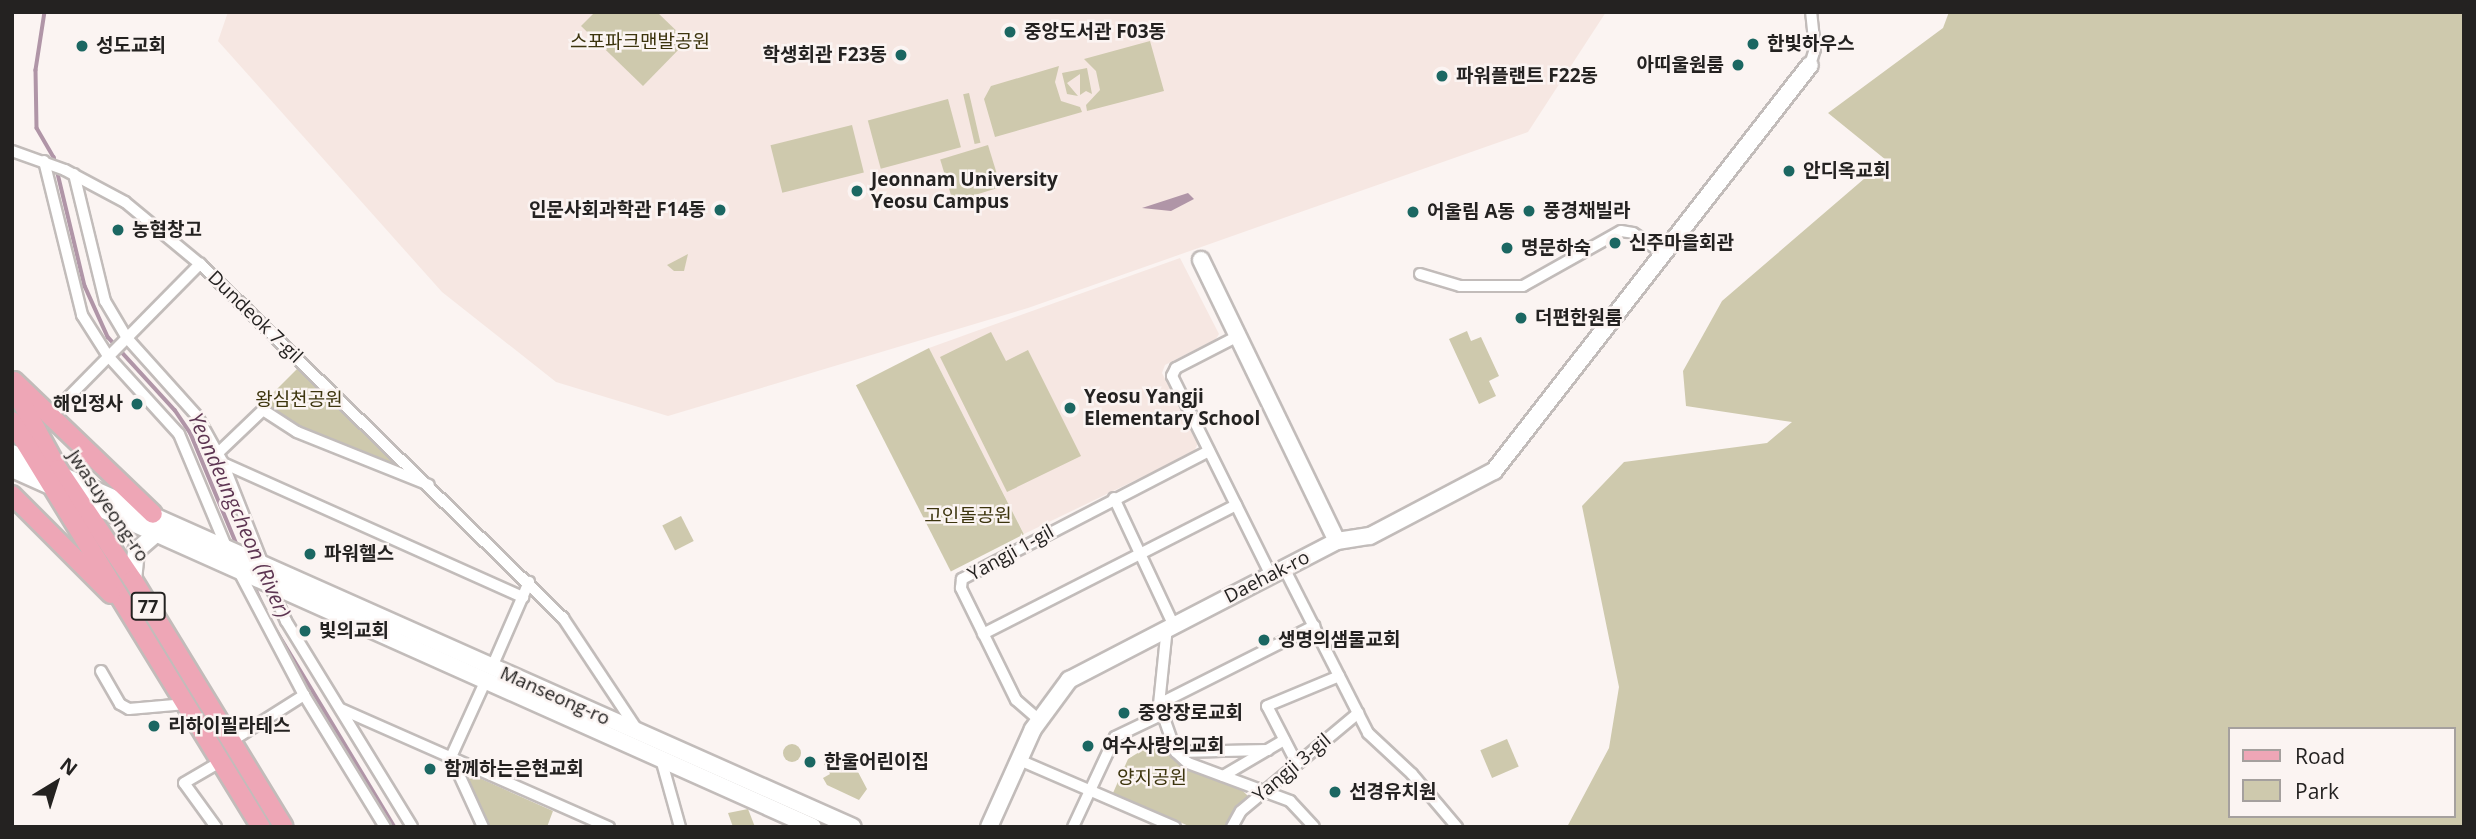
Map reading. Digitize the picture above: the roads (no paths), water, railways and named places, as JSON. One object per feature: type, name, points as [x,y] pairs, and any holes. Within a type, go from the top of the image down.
[{"type":"main road","points":[[12,380],[153,514]]},
{"type":"main road","name":"Jwasuyeong-ro","points":[[12,385],[53,477],[261,827]]},
{"type":"main road","name":"Jwasuyeong-ro","points":[[12,421],[35,461],[76,496],[133,580],[284,827]]},
{"type":"main road","points":[[16,504],[135,619]]},
{"type":"street","points":[[1810,65],[1815,49],[1811,12]]},
{"type":"street","name":"Daehak-ro","points":[[989,827],[1017,759],[1038,719],[1076,675],[1337,541],[1370,536],[1494,471],[1810,65]]},
{"type":"street","points":[[12,152],[44,161],[71,281],[82,315],[108,356],[179,434],[228,549],[304,695],[385,827]]},
{"type":"street","name":"Dundeok 7-gil","points":[[44,161],[125,202],[200,264],[431,486],[530,582],[582,643],[639,733]]},
{"type":"street","points":[[70,172],[96,275],[127,338],[184,397],[220,458],[286,621],[412,827]]},
{"type":"street","points":[[1420,274],[1460,286],[1523,286],[1621,231],[1633,233],[1664,254]]},
{"type":"street","points":[[1201,260],[1337,541]]},
{"type":"street","name":"Dundeok 7-gil","points":[[50,416],[200,264]]},
{"type":"street","points":[[1238,336],[1172,373],[1236,505],[1314,626],[1370,736],[1412,774],[1457,827]]},
{"type":"street","name":"Dundeok 7-gil","points":[[220,458],[263,410],[297,432],[431,486]]},
{"type":"street","name":"Yangji 1-gil","points":[[1038,719],[1016,700],[961,588],[965,575],[1209,451]]},
{"type":"street","points":[[12,453],[35,461]]},
{"type":"street","points":[[220,458],[523,597]]},
{"type":"street","points":[[12,469],[53,477],[153,514],[228,549]]},
{"type":"street","points":[[76,496],[240,569]]},
{"type":"street","points":[[1114,498],[1170,626],[1160,709],[1176,752],[1188,763],[1290,801],[1314,827]]},
{"type":"street","points":[[984,634],[1236,505]]},
{"type":"street","points":[[133,580],[136,551],[158,532]]},
{"type":"street","name":"Manseong-ro","points":[[228,549],[661,758],[813,827]]},
{"type":"street","name":"Manseong-ro","points":[[240,569],[639,733],[853,827]]},
{"type":"street","points":[[450,757],[530,582]]},
{"type":"street","points":[[1073,827],[1115,737],[1160,709],[1314,626]]},
{"type":"street","points":[[101,671],[120,704],[128,709],[186,704]]},
{"type":"street","points":[[1297,764],[1268,704],[1339,676]]},
{"type":"street","points":[[230,742],[304,695]]},
{"type":"street","points":[[341,709],[610,827]]},
{"type":"street","name":"Yangji 3-gil","points":[[1232,827],[1241,811],[1358,713]]},
{"type":"street","points":[[1223,776],[1284,740]]},
{"type":"street","points":[[1176,752],[1268,750]]},
{"type":"street","points":[[450,757],[483,827]]},
{"type":"street","points":[[661,758],[680,827]]},
{"type":"street","points":[[1017,759],[1175,827]]},
{"type":"street","points":[[216,827],[184,783],[220,762]]},
{"type":"waterway","name":"Yeondeungcheon (River)","points":[[45,12],[36,70],[37,128],[54,157],[85,286],[108,337],[175,410],[191,434],[238,547]]},
{"type":"waterway","name":"Yeondeungcheon (River)","points":[[253,583],[264,608]]},
{"type":"waterway","name":"Yeondeungcheon (River)","points":[[276,630],[395,827]]},
{"type":"place","name":"중앙도서관 F03동","points":[[1010,32]]},
{"type":"place","name":"한빛하우스","points":[[1753,44]]},
{"type":"place","name":"성도교회","points":[[82,46]]},
{"type":"place","name":"학생회관 F23동","points":[[901,55]]},
{"type":"place","name":"아띠울원룸","points":[[1738,65]]},
{"type":"place","name":"파워플랜트 F22동","points":[[1442,76]]},
{"type":"place","name":"안디옥교회","points":[[1789,171]]},
{"type":"place","name":"Jeonnam University Yeosu Campus","points":[[857,191]]},
{"type":"place","name":"인문사회과학관 F14동","points":[[720,210]]},
{"type":"place","name":"풍경채빌라","points":[[1529,211]]},
{"type":"place","name":"어울림 A동","points":[[1413,212]]},
{"type":"place","name":"농협창고","points":[[118,230]]},
{"type":"place","name":"신주마을회관","points":[[1615,243]]},
{"type":"place","name":"명문하숙","points":[[1507,248]]},
{"type":"place","name":"더편한원룸","points":[[1521,318]]},
{"type":"place","name":"해인정사","points":[[137,404]]},
{"type":"place","name":"Yeosu Yangji Elementary School","points":[[1070,408]]},
{"type":"place","name":"파워헬스","points":[[310,554]]},
{"type":"place","name":"빛의교회","points":[[305,631]]},
{"type":"place","name":"생명의샘물교회","points":[[1264,640]]},
{"type":"place","name":"중앙장로교회","points":[[1124,713]]},
{"type":"place","name":"리하이필라테스","points":[[154,726]]},
{"type":"place","name":"여수사랑의교회","points":[[1088,746]]},
{"type":"place","name":"한울어린이집","points":[[810,762]]},
{"type":"place","name":"함께하는은현교회","points":[[430,769]]},
{"type":"place","name":"선경유치원","points":[[1335,792]]},
{"type":"park label","name":"스포파크맨발공원","points":[[640,42]]},
{"type":"park label","name":"왕심천공원","points":[[299,400]]},
{"type":"park label","name":"고인돌공원","points":[[968,516]]},
{"type":"park label","name":"양지공원","points":[[1152,778]]}]
